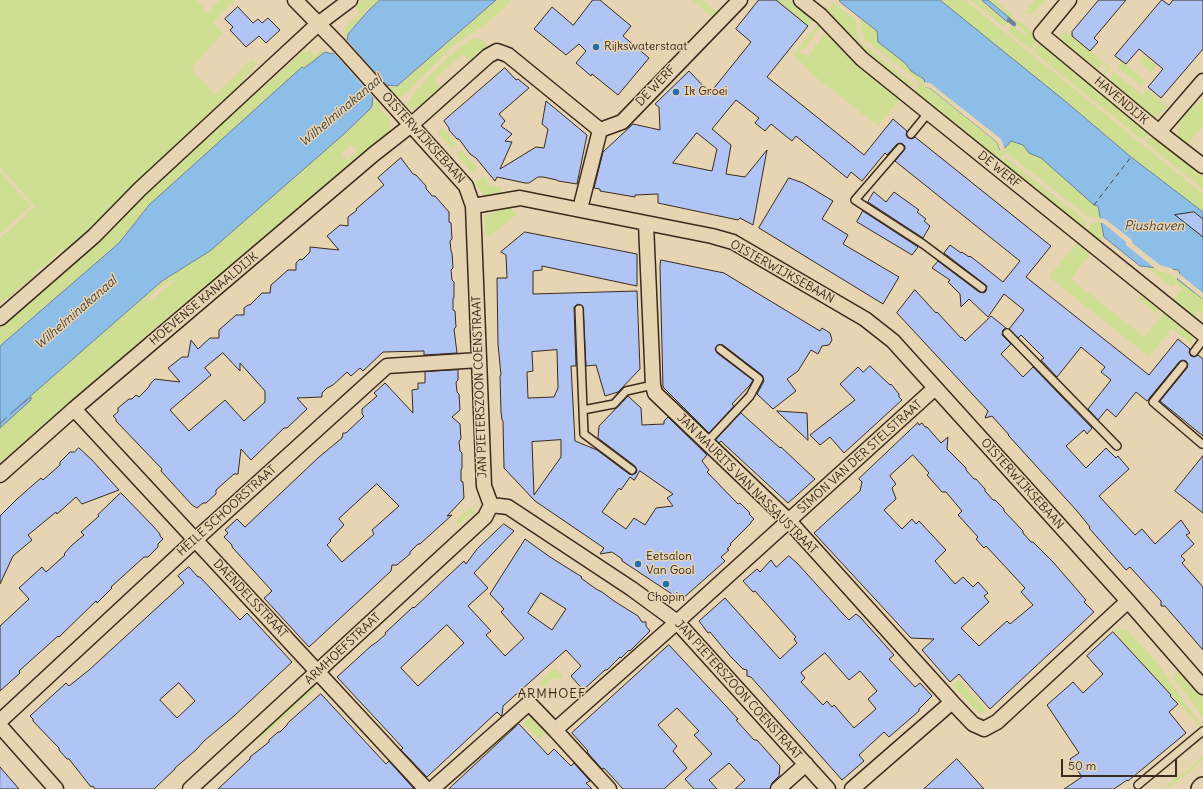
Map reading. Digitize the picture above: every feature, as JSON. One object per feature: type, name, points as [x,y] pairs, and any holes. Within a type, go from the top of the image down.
[{"type":"street","name":"OISTERWIJKSEBAAN","points":[[295,0],[339,45],[466,186],[473,206],[520,198],[712,236],[733,242],[865,319],[893,341],[1128,601],[1203,687]]},
{"type":"street","points":[[0,318],[94,236],[145,184],[318,24],[350,0]]},
{"type":"street","name":"DE WERF","points":[[600,130],[622,122],[740,0]]},
{"type":"street","name":"DE WERF","points":[[801,0],[821,16],[862,59],[1203,334]]},
{"type":"street","name":"HAVENDIJK","points":[[1069,0],[1041,34],[1159,132],[1203,166]]},
{"type":"street","name":"HOEVENSE KANAALDIJK","points":[[0,475],[74,409],[374,154],[411,125],[488,56],[497,51],[508,55],[600,130]]},
{"type":"street","points":[[1159,132],[1203,81]]},
{"type":"street","points":[[582,201],[600,130]]},
{"type":"street","name":"JAN PIETERSZOON COENSTRAAT","points":[[473,206],[484,486],[491,505],[508,507],[632,589],[677,622],[828,789]]},
{"type":"street","name":"JAN MAURITS VAN NASSAUSTRAAT","points":[[646,224],[653,385],[655,393],[789,521],[972,724],[984,729],[996,722],[1128,601]]},
{"type":"street","name":"HEILE SCHOORSTRAAT","points":[[0,721],[195,540],[387,366],[479,360]]},
{"type":"street","name":"SIMON VAN DER STELSTRAAT","points":[[555,730],[677,622],[935,388]]},
{"type":"street","name":"DAENDELSSTRAAT","points":[[74,409],[426,789]]},
{"type":"street","name":"ARMHOEFSTRAAT","points":[[190,789],[485,517],[491,505]]},
{"type":"street","points":[[432,789],[530,702],[609,789]]},
{"type":"street","points":[[852,789],[952,702]]},
{"type":"street","points":[[0,726],[56,789]]},
{"type":"street","points":[[778,789],[806,764]]},
{"type":"lane","points":[[911,134],[929,112]]},
{"type":"lane","points":[[900,148],[855,200],[923,244],[982,288]]},
{"type":"lane","points":[[579,309],[584,434],[632,470]]},
{"type":"lane","points":[[1007,333],[1117,446]]},
{"type":"lane","points":[[1194,352],[1203,340]]},
{"type":"lane","points":[[706,443],[750,396],[759,379],[720,350]]},
{"type":"lane","points":[[1183,366],[1153,402],[1202,444]]},
{"type":"lane","points":[[583,410],[614,404],[626,391],[653,385]]},
{"type":"lane","points":[[1138,785],[1203,731]]},
{"type":"green space","points":[[0,0],[196,0],[208,13],[220,0],[235,0],[213,22],[223,33],[191,69],[215,95],[267,45],[252,60],[257,64],[228,98],[139,179],[67,250],[60,251],[50,260],[49,265],[39,269],[30,281],[19,287],[12,298],[5,299],[0,303],[0,238],[35,207],[0,167]]},
{"type":"green space","points":[[362,0],[379,0],[367,10],[347,33],[347,36],[345,36],[345,28],[361,14],[355,6]]},
{"type":"green space","points":[[497,0],[509,0],[511,2],[492,19],[453,46],[405,95],[399,98],[390,90],[392,87],[391,86],[397,87]]},
{"type":"green space","points":[[692,0],[702,0],[719,14],[715,19]]},
{"type":"green space","points":[[776,0],[789,0],[813,19],[808,26]]},
{"type":"green space","points":[[941,0],[965,0],[1203,194],[1203,212],[1131,157]]},
{"type":"green space","points":[[971,0],[982,0],[1008,22],[1003,27]]},
{"type":"green space","points":[[988,0],[995,0],[1014,16],[1011,19]]},
{"type":"green space","points":[[1035,0],[1045,0],[1031,16],[1026,12]]},
{"type":"green space","points":[[834,3],[856,20],[859,41],[913,84],[909,90],[875,63],[826,13]]},
{"type":"green space","points":[[860,18],[877,31],[878,37],[908,67],[920,76],[926,87],[930,88],[997,142],[1000,150],[1005,148],[1011,141],[1023,145],[1029,153],[1041,158],[1098,206],[1100,218],[1088,217],[1007,153],[997,161],[913,93],[918,86],[919,81],[864,39]]},
{"type":"green space","points":[[1017,19],[1032,31],[1033,37],[1037,41],[1032,48],[1028,48],[1008,31],[1012,25],[1026,36],[1027,34],[1014,22]]},
{"type":"green space","points":[[818,24],[821,27],[803,50],[801,48],[799,52],[809,57],[810,53],[826,33],[852,61],[900,99],[878,126],[807,70],[808,68],[793,55]]},
{"type":"green space","points":[[1065,31],[1111,68],[1104,77],[1102,75],[1108,68],[1103,64],[1097,71],[1058,39]]},
{"type":"green space","points":[[475,38],[484,41],[490,49],[472,64],[463,54],[434,79],[443,89],[422,108],[420,105],[413,109],[408,108],[406,106],[410,99],[427,79],[459,48]]},
{"type":"green space","points":[[1040,43],[1150,132],[1144,139],[1141,139],[1035,53],[1034,50]]},
{"type":"green space","points":[[310,50],[314,56],[320,50],[324,52],[302,67],[148,206],[119,242],[0,345],[0,330],[3,325],[99,240],[167,173],[304,51],[306,53]]},
{"type":"green space","points":[[1143,55],[1157,66],[1151,72],[1138,61]]},
{"type":"green space","points":[[1122,61],[1146,81],[1141,86],[1117,67]]},
{"type":"green space","points":[[1114,72],[1142,95],[1147,90],[1167,107],[1157,117],[1152,116],[1108,80]]},
{"type":"green space","points":[[1203,99],[1203,126],[1188,144],[1179,137],[1178,129],[1180,126],[1175,122],[1192,101],[1197,106]]},
{"type":"green space","points":[[376,101],[390,120],[389,132],[215,282],[169,316],[0,463],[0,428],[22,409],[31,396],[162,282],[210,251],[344,135],[373,107],[373,103]],"holes":[[[351,144],[358,151],[347,161],[341,154]],[[177,280],[165,288],[148,303],[146,300],[156,290],[172,281]]]},
{"type":"green space","points":[[442,128],[457,145],[452,149],[437,132]]},
{"type":"green space","points":[[1152,134],[1203,175],[1203,189],[1146,143]]},
{"type":"green space","points":[[461,150],[478,169],[472,173],[456,154]]},
{"type":"green space","points":[[1006,158],[1087,222],[1082,229],[1001,164]]},
{"type":"green space","points":[[0,171],[31,206],[0,234]]},
{"type":"green space","points":[[483,176],[490,185],[502,187],[501,194],[485,198],[476,183]]},
{"type":"green space","points":[[511,207],[512,211],[516,211],[515,215],[491,236],[486,236],[484,216]]},
{"type":"green space","points":[[1093,222],[1101,223],[1103,237],[1099,242],[1086,232]]},
{"type":"green space","points":[[1078,241],[1091,252],[1071,279],[1144,337],[1165,311],[1194,335],[1192,344],[1172,328],[1149,357],[1049,277]]},
{"type":"green space","points":[[1147,267],[1154,268],[1157,271],[1169,273],[1203,299],[1203,314],[1197,310],[1198,322],[1172,302],[1182,289],[1176,283],[1172,287]]},
{"type":"green space","points":[[1142,295],[1160,309],[1156,313],[1138,299]]},
{"type":"green space","points":[[470,507],[478,515],[476,518],[471,513],[459,525],[455,521]]},
{"type":"green space","points":[[1118,629],[1124,629],[1129,632],[1153,658],[1202,726],[1200,728],[1121,640],[1122,637],[1118,632],[1115,634],[1113,632]]},
{"type":"green space","points":[[555,668],[563,676],[558,680],[555,677],[543,687],[539,683]]},
{"type":"green space","points":[[1179,672],[1203,698],[1203,717],[1173,677]]},
{"type":"green space","points":[[959,679],[986,710],[983,713],[978,712],[953,685]]},
{"type":"green space","points":[[312,685],[315,689],[262,738],[258,734]]},
{"type":"green space","points":[[528,718],[531,718],[546,734],[540,740],[523,723]]},
{"type":"green space","points":[[1203,756],[1203,760],[1183,778],[1171,786],[1160,789],[1183,774]]},
{"type":"water","name":"Wilhelminakanaal","points":[[380,0],[496,0],[397,86],[386,85],[373,97],[372,106],[370,109],[344,134],[210,251],[162,281],[10,414],[31,397],[31,400],[0,428],[0,424],[7,417],[0,423],[0,346],[119,243],[149,205],[302,67],[304,68],[325,52],[332,54],[347,41],[348,34]]},
{"type":"water","name":"Piushaven","points":[[840,0],[940,0],[1065,101],[1131,157],[1203,212],[1203,299],[1177,279],[1180,276],[1179,270],[1140,266],[1104,237],[1098,206],[1094,205],[1041,158],[1029,153],[1023,145],[1011,141],[1005,148],[1000,150],[997,142],[930,88],[926,87],[924,79],[911,71],[905,63],[878,42],[877,31],[840,2]]},
{"type":"water","points":[[982,0],[988,0],[1011,19],[1008,22]]},
{"type":"pier","points":[[347,40],[387,86],[375,98],[333,52]]},
{"type":"pier","points":[[922,82],[930,83],[1001,139],[1005,150],[1001,152],[997,142],[930,88],[924,87]]},
{"type":"pier","points":[[1098,218],[1105,219],[1132,240],[1132,243],[1160,265],[1171,268],[1176,272],[1157,270],[1126,245],[1126,242],[1103,223],[1099,223]]},
{"type":"pier","points":[[1177,272],[1203,293],[1203,299],[1176,277],[1178,276]]},
{"type":"building","name":"Rijkswaterstaat","points":[[593,0],[600,0],[631,26],[623,36],[649,58],[618,95],[592,74],[591,76],[576,63],[586,51],[579,44],[566,55],[534,29],[552,7],[573,25]]},
{"type":"building","points":[[759,0],[776,0],[808,26],[767,77],[864,155],[893,119],[907,131],[906,135],[908,138],[912,139],[915,137],[1051,246],[1026,277],[1149,375],[1178,339],[1190,349],[1189,352],[1191,356],[1194,357],[1198,355],[1203,359],[1203,436],[1160,401],[1187,368],[1188,364],[1186,361],[1182,360],[1179,362],[1147,401],[1136,392],[1116,417],[1107,409],[1098,420],[1088,409],[1111,380],[1101,372],[1105,367],[1081,347],[1057,377],[1041,360],[1044,358],[1021,335],[1018,338],[1009,329],[1024,310],[1004,294],[988,317],[969,299],[961,307],[960,294],[948,282],[950,280],[932,268],[938,261],[979,292],[984,293],[987,286],[944,253],[950,245],[961,253],[962,252],[969,257],[970,256],[1003,282],[1020,261],[895,161],[905,149],[905,146],[901,143],[897,144],[887,155],[885,153],[862,181],[851,172],[847,178],[796,136],[792,141],[771,124],[765,131],[755,123],[759,118],[736,100],[712,129],[731,145],[726,174],[745,177],[767,150],[753,225],[740,218],[738,220],[658,203],[658,194],[635,195],[635,197],[600,191],[600,189],[594,188],[603,152],[633,124],[660,130],[659,107],[655,104],[689,71],[710,93],[751,42],[736,29]],"holes":[[[697,133],[717,149],[712,171],[673,163]]]},
{"type":"building","points":[[1099,0],[1126,0],[1094,38],[1098,42],[1090,51],[1072,36],[1072,32]]},
{"type":"building","points":[[1162,0],[1169,5],[1173,0],[1203,0],[1203,49],[1161,98],[1148,87],[1163,69],[1139,49],[1126,64],[1115,56]]},
{"type":"building","points":[[238,7],[253,23],[258,19],[262,23],[268,18],[280,30],[266,43],[259,36],[246,47],[230,30],[233,27],[225,19]]},
{"type":"building","points":[[505,68],[516,80],[518,79],[529,88],[499,114],[505,121],[501,126],[512,134],[505,141],[512,142],[500,169],[536,147],[544,148],[548,129],[542,124],[546,101],[587,135],[577,184],[543,177],[538,177],[529,183],[497,177],[495,181],[476,158],[470,154],[459,139],[457,139],[449,130],[444,121]]},
{"type":"building","points":[[401,158],[413,174],[416,175],[426,186],[426,189],[432,196],[435,196],[449,212],[449,222],[451,223],[452,239],[450,241],[453,268],[451,270],[452,280],[454,282],[453,310],[455,311],[456,327],[454,329],[457,353],[424,355],[424,351],[383,352],[363,371],[360,368],[351,376],[347,372],[322,393],[322,397],[297,398],[307,409],[287,428],[284,428],[251,460],[241,449],[238,474],[234,474],[216,490],[216,494],[206,503],[203,503],[197,508],[192,505],[161,471],[162,469],[113,416],[118,412],[118,408],[129,399],[132,399],[136,395],[139,397],[155,379],[180,382],[168,368],[182,357],[188,357],[191,340],[198,349],[210,338],[219,338],[219,330],[236,315],[244,315],[244,308],[250,305],[262,293],[270,293],[271,285],[288,270],[296,270],[296,263],[300,259],[302,260],[310,252],[310,247],[339,250],[327,236],[340,225],[348,226],[348,217],[384,185],[378,178]],"holes":[[[223,353],[240,371],[240,363],[265,391],[265,402],[244,421],[225,400],[189,431],[170,410],[211,375],[205,368]]]},
{"type":"building","points":[[789,178],[803,183],[833,201],[822,219],[848,235],[843,244],[899,277],[883,304],[759,228]]},
{"type":"building","points":[[874,192],[886,202],[894,192],[919,210],[917,212],[926,219],[924,221],[930,226],[923,238],[868,202]]},
{"type":"building","points":[[863,211],[918,247],[912,255],[857,222]]},
{"type":"building","points":[[1194,212],[1203,219],[1203,237],[1175,215]]},
{"type":"building","points":[[525,232],[637,254],[637,286],[542,266],[542,270],[533,271],[533,294],[637,291],[640,369],[618,392],[605,396],[596,365],[586,366],[583,307],[578,304],[574,307],[576,366],[571,366],[575,441],[597,450],[629,474],[632,475],[636,473],[637,470],[635,466],[598,438],[599,426],[628,396],[641,408],[642,425],[664,424],[664,421],[668,417],[707,455],[702,461],[709,470],[707,472],[738,504],[740,503],[750,513],[749,514],[754,519],[730,544],[731,545],[727,549],[729,550],[721,557],[725,561],[681,600],[622,561],[622,559],[612,552],[600,554],[604,548],[535,501],[504,468],[501,375],[498,344],[497,278],[507,278],[506,255],[501,252]],"holes":[[[557,350],[558,388],[554,397],[528,398],[527,372],[533,371],[532,352]],[[561,440],[561,457],[534,495],[532,442]],[[640,471],[673,494],[667,498],[673,506],[656,508],[645,525],[634,518],[626,529],[602,512],[619,488],[621,490],[630,477],[634,480]]]},
{"type":"building","points":[[661,260],[724,273],[820,331],[822,328],[830,333],[832,340],[829,345],[822,346],[818,354],[811,350],[798,371],[787,379],[796,391],[773,409],[757,394],[764,381],[762,375],[723,345],[718,345],[715,349],[717,353],[753,380],[732,404],[734,406],[709,433],[663,387]]},
{"type":"building","points":[[915,290],[965,341],[991,316],[1006,328],[1003,330],[1002,335],[1011,344],[1001,354],[1023,377],[1033,367],[1092,428],[1087,434],[1084,430],[1066,446],[1086,468],[1106,448],[1116,458],[1118,456],[1129,469],[1099,496],[1135,535],[1142,529],[1155,544],[1181,520],[1190,533],[1186,535],[1194,544],[1181,556],[1185,560],[1182,563],[1203,587],[1203,650],[1165,606],[1161,606],[1161,601],[1130,567],[1126,570],[1089,528],[1090,527],[1077,511],[992,416],[985,418],[988,411],[897,313]]},
{"type":"building","points":[[870,366],[890,385],[891,384],[902,400],[844,453],[830,437],[820,445],[810,435],[855,400],[840,384],[858,367],[863,372]]},
{"type":"building","points":[[458,370],[458,380],[456,382],[457,392],[459,394],[460,410],[452,417],[460,424],[461,439],[459,441],[460,451],[462,453],[461,481],[463,482],[464,498],[447,516],[452,515],[420,544],[418,544],[410,552],[410,554],[397,565],[392,565],[391,571],[309,647],[264,598],[272,591],[224,537],[228,533],[225,530],[237,519],[245,527],[319,457],[342,438],[343,433],[346,433],[364,416],[362,414],[362,409],[377,396],[374,393],[385,383],[413,413],[412,390],[418,389],[418,383],[425,383],[425,372]],"holes":[[[377,484],[399,506],[372,530],[374,534],[342,562],[327,545],[344,525],[339,519]]]},
{"type":"building","points":[[777,411],[807,413],[808,440]]},
{"type":"building","points":[[741,413],[780,448],[781,447],[815,479],[788,503],[721,441],[719,443],[716,440]]},
{"type":"building","points":[[918,423],[919,425],[922,423],[925,427],[927,427],[941,443],[948,437],[947,449],[966,468],[974,479],[976,479],[993,500],[995,500],[1004,509],[1004,511],[1031,542],[1033,542],[1053,562],[1086,600],[1084,602],[1094,612],[990,709],[959,674],[950,682],[922,650],[934,639],[911,638],[814,533],[860,491],[862,482],[859,479]],"holes":[[[913,455],[929,473],[927,475],[942,492],[946,492],[962,511],[958,515],[978,537],[976,539],[984,548],[986,546],[1025,588],[1021,592],[1033,605],[1010,624],[1007,621],[979,646],[961,628],[989,602],[984,596],[988,593],[978,582],[973,587],[963,577],[955,584],[935,561],[946,550],[919,521],[916,524],[912,519],[902,529],[884,510],[896,499],[892,488],[896,484],[890,476]]]},
{"type":"building","points":[[79,448],[119,490],[82,504],[76,497],[57,514],[56,512],[28,535],[32,540],[13,556],[0,584],[0,516],[41,478],[43,480],[60,465],[60,462],[70,452],[74,452]]},
{"type":"building","points":[[1203,456],[1203,513],[1175,491]]},
{"type":"building","points":[[121,493],[153,526],[163,539],[158,544],[158,547],[148,557],[144,557],[111,587],[112,588],[97,603],[96,601],[59,637],[58,636],[19,671],[20,673],[0,691],[0,626],[29,599],[19,588],[42,567],[46,572],[65,555],[64,554],[71,546],[84,535],[81,532]]},
{"type":"building","points":[[504,524],[514,531],[474,573],[488,588],[468,606],[491,631],[486,635],[505,656],[524,638],[501,612],[504,609],[490,594],[525,539],[582,577],[581,578],[596,589],[638,616],[642,622],[646,622],[646,626],[650,631],[630,651],[629,650],[621,658],[620,657],[583,690],[571,676],[581,666],[566,650],[503,706],[501,716],[497,712],[427,777],[401,750],[403,748],[337,677],[386,634],[385,633],[464,561],[466,564],[477,549]],"holes":[[[541,593],[566,609],[552,630],[528,613]],[[447,625],[464,643],[418,686],[401,668]]]},
{"type":"building","points":[[789,556],[849,620],[856,614],[860,617],[894,655],[889,659],[915,687],[920,683],[932,696],[919,709],[919,711],[889,737],[884,732],[859,755],[864,761],[842,780],[751,677],[747,676],[747,670],[743,669],[730,656],[710,632],[708,633],[699,621],[725,598],[780,659],[797,643],[794,639],[796,637],[755,591],[753,592],[743,581],[757,569],[760,572],[771,560],[776,567]],"holes":[[[825,653],[849,680],[860,671],[877,691],[868,699],[876,709],[854,728],[834,705],[832,707],[827,701],[823,705],[801,682],[805,678],[801,673]]]},
{"type":"building","points":[[189,567],[240,620],[247,613],[292,662],[234,716],[204,741],[154,789],[95,789],[93,786],[91,787],[69,759],[67,759],[30,716],[66,683],[69,686],[89,670],[184,583],[178,576]],"holes":[[[179,683],[195,701],[177,718],[160,700]]]},
{"type":"building","points":[[1113,632],[1178,704],[1169,712],[1186,733],[1128,781],[1127,780],[1114,789],[1064,789],[1082,777],[1070,759],[1079,753],[1047,705],[1073,682],[1083,693],[1103,674],[1087,656]]},
{"type":"building","points":[[669,645],[738,719],[736,720],[754,740],[757,740],[780,766],[779,776],[772,783],[770,789],[735,789],[745,780],[729,763],[709,780],[717,789],[694,789],[685,779],[712,754],[694,735],[699,731],[677,708],[658,725],[677,746],[673,751],[687,768],[664,789],[623,789],[604,768],[602,769],[572,733]]},
{"type":"building","points":[[321,694],[386,764],[389,761],[414,789],[218,789],[250,759],[250,757],[269,742],[269,740],[280,732]]},
{"type":"building","points":[[519,724],[548,755],[554,749],[571,766],[574,763],[590,781],[586,783],[592,789],[449,789]]},
{"type":"building","points":[[957,759],[984,789],[924,789]]},
{"type":"building","points":[[0,767],[19,789],[0,789]]},
{"type":"waterway","points":[[1009,20],[1014,24]]},
{"type":"ferry route","points":[[1094,205],[1131,157]]},
{"type":"place","name":"Rijkswaterstaat","points":[[596,47]]},
{"type":"place","name":"Ik Groei","points":[[676,92]]},
{"type":"place","name":"Eetsalon Van Gool","points":[[638,564]]},
{"type":"place","name":"Chopin","points":[[666,584]]},
{"type":"district","name":"ARMHOEF","points":[[552,694]]}]
